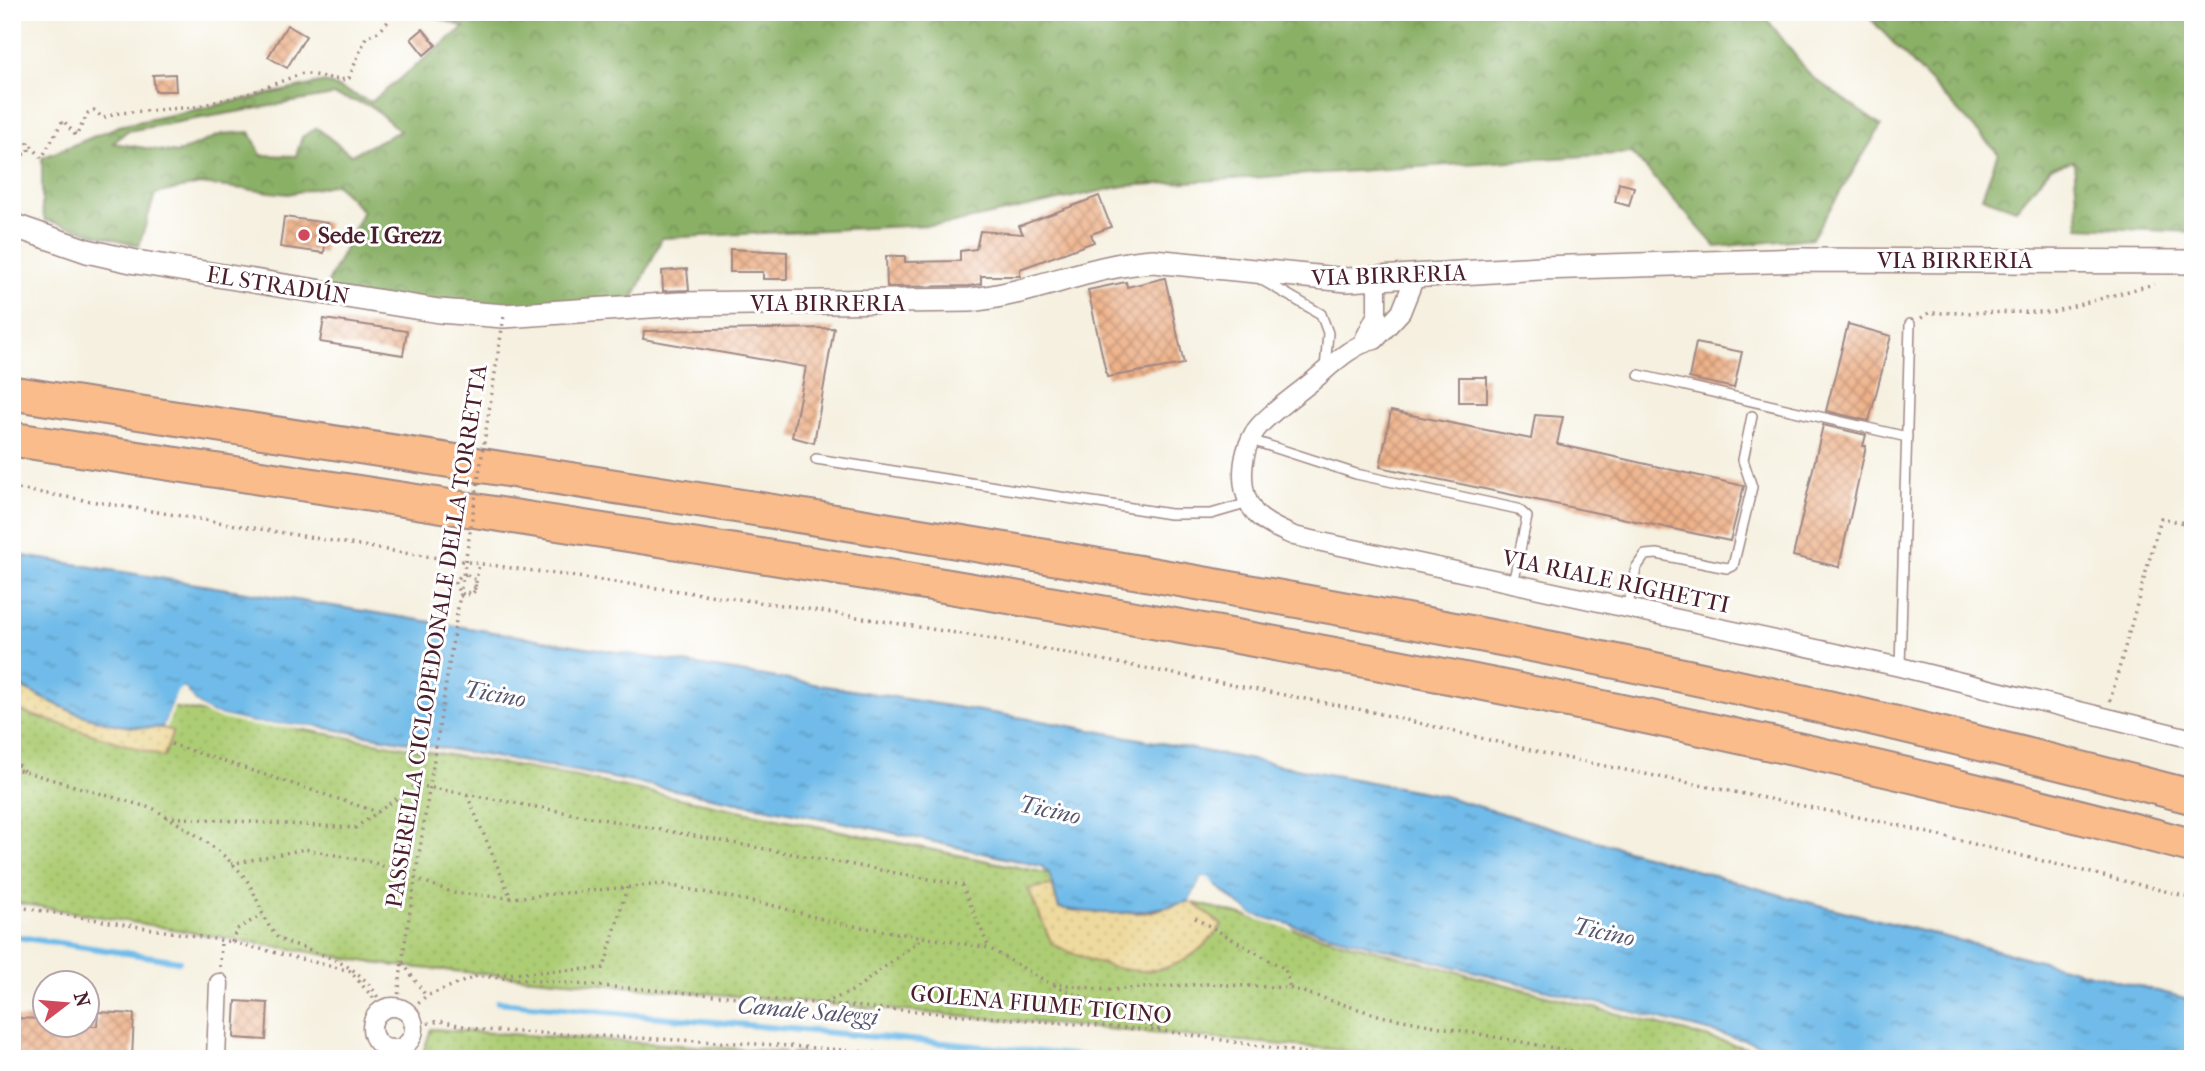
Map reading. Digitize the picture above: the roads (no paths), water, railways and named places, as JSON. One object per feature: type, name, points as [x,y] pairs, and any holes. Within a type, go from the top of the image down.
[{"type":"highway","points":[[12,393],[1003,550],[1353,610],[1808,703],[2193,797]]},
{"type":"highway","points":[[12,439],[668,540],[1371,660],[1768,743],[2193,846]]},
{"type":"street","name":"EL STRADÚN","points":[[12,225],[87,251],[136,262],[439,311],[504,316],[548,313]]},
{"type":"street","name":"VIA BIRRERIA","points":[[548,313],[667,305],[970,300],[1002,296],[1135,262],[1171,261],[1316,279],[1377,280],[1540,268],[1803,260],[2193,262]]},
{"type":"street","points":[[1363,342],[1375,340],[1401,312],[1415,277]]},
{"type":"street","points":[[1249,503],[1243,467],[1251,440],[1260,425],[1363,342],[1377,314],[1377,280]]},
{"type":"street","name":"VIA RIALE RIGHETTI","points":[[1249,503],[1266,523],[1294,536],[1900,667],[2193,739]]},
{"type":"street","points":[[216,1059],[219,984]]},
{"type":"street","points":[[401,1014],[406,1045],[392,1054],[380,1045],[373,1034],[374,1020],[401,1014]]},
{"type":"lane","points":[[1247,271],[1321,314],[1328,333],[1325,371]]},
{"type":"lane","points":[[1900,667],[1910,324]]},
{"type":"lane","points":[[1639,375],[1908,437]]},
{"type":"lane","points":[[1627,609],[1636,568],[1645,555],[1657,554],[1727,568],[1733,566],[1752,487],[1743,455],[1752,416]]},
{"type":"lane","points":[[1251,440],[1356,474],[1518,509],[1527,517],[1513,584]]},
{"type":"lane","points":[[816,459],[1170,514],[1211,514],[1249,503]]},
{"type":"water","name":"Ticino","points":[[12,554],[1048,722],[1440,795],[1784,896],[2193,1000],[2193,1059],[1818,1059],[1253,915],[1202,877],[1190,901],[1125,913],[1077,911],[1059,908],[1049,873],[1041,866],[872,828],[576,771],[314,726],[253,723],[210,713],[197,704],[184,687],[174,700],[163,727],[143,728],[104,722],[65,708],[12,682]]},
{"type":"waterway","name":"Canale Saleggi","points":[[12,936],[179,961]]},
{"type":"waterway","name":"Canale Saleggi","points":[[498,1002],[1115,1059]]},
{"type":"place","name":"Sede I Grezz","points":[[304,235]]}]
